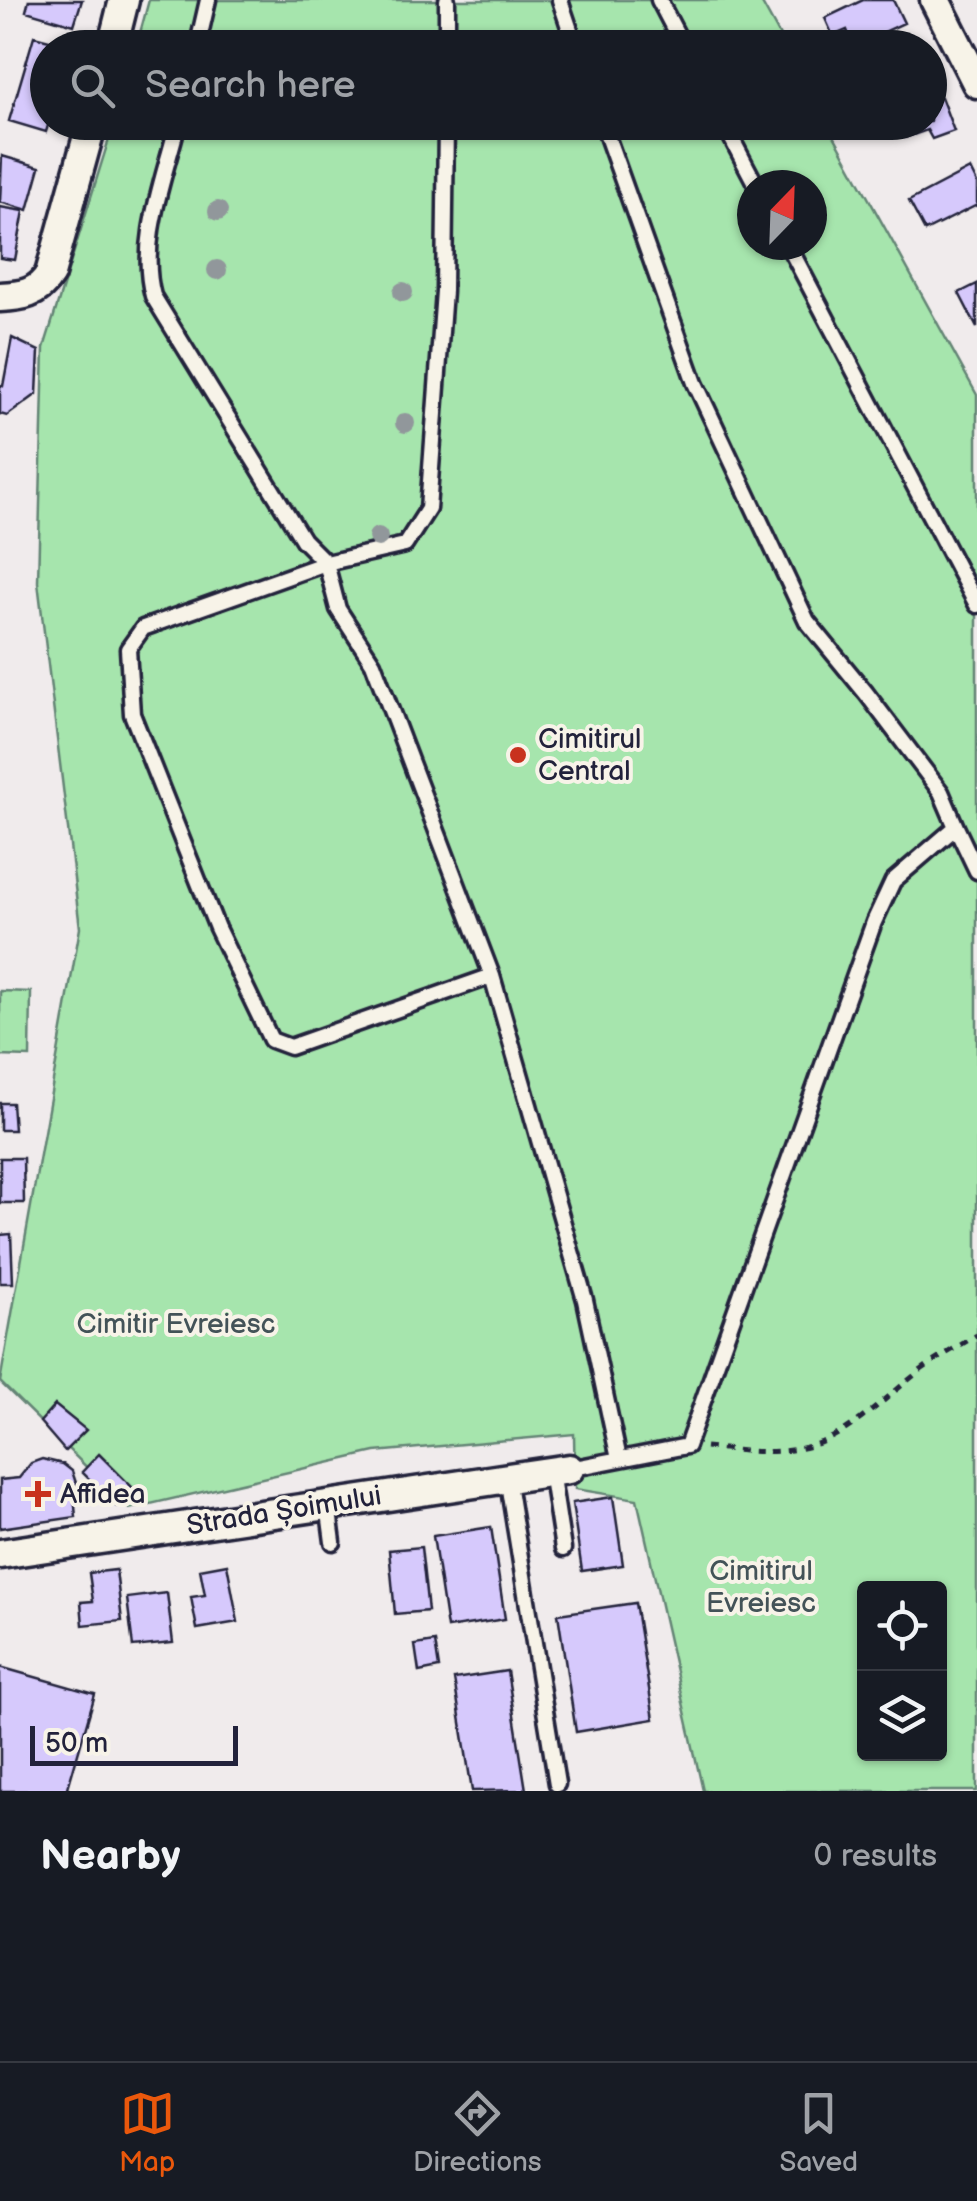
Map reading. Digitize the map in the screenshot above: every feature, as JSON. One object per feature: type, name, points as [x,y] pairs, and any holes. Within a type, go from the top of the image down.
[{"type":"street","points":[[116,30],[124,0]]},
{"type":"street","points":[[935,0],[977,82]]},
{"type":"street","points":[[0,298],[26,295],[38,290],[46,280],[53,267],[87,140]]},
{"type":"street","name":"Strada Șoimului","points":[[0,1554],[560,1470]]},
{"type":"lane","points":[[200,30],[208,0]]},
{"type":"lane","points":[[446,30],[447,0]]},
{"type":"lane","points":[[560,0],[570,30]]},
{"type":"lane","points":[[659,0],[675,30]]},
{"type":"lane","points":[[174,140],[147,250],[147,274],[153,296],[303,540],[326,563],[338,609],[373,663],[492,976],[584,1300],[620,1459]]},
{"type":"lane","points":[[446,140],[444,292],[428,509],[405,546],[326,563],[143,628],[128,649],[132,714],[217,928],[271,1040],[290,1047],[492,976]]},
{"type":"lane","points":[[608,140],[695,383],[808,621],[940,792],[977,871]]},
{"type":"lane","points":[[732,140],[748,170]]},
{"type":"lane","points":[[796,260],[977,605]]},
{"type":"lane","points":[[563,1550],[560,1470],[687,1446],[874,922],[893,881],[956,827]]},
{"type":"lane","points":[[507,1477],[556,1784]]},
{"type":"lane","points":[[328,1504],[333,1542]]},
{"type":"path","points":[[687,1446],[748,1452],[821,1442],[846,1428],[925,1367],[977,1335]]},
{"type":"green space","points":[[149,0],[760,0],[777,30],[141,30]]},
{"type":"green space","name":"Cimitirul Central","points":[[109,140],[836,140],[977,395],[977,1791],[703,1791],[637,1499],[575,1489],[574,1434],[375,1452],[129,1509],[0,1382],[80,928],[38,582],[44,348]]},
{"type":"green space","points":[[0,991],[31,992],[30,1057],[0,1056]]},
{"type":"building","points":[[29,0],[82,0],[74,25],[26,11]]},
{"type":"building","points":[[863,0],[893,0],[904,23],[888,30],[830,30],[825,18]]},
{"type":"building","points":[[30,50],[30,127],[9,121]]},
{"type":"building","points":[[947,113],[954,131],[947,134]]},
{"type":"building","points":[[2,156],[40,167],[28,210],[0,202]]},
{"type":"building","points":[[970,169],[977,183],[977,205],[925,231],[909,201]]},
{"type":"building","points":[[0,207],[24,211],[15,260],[0,258]]},
{"type":"building","points":[[977,284],[977,328],[959,293]]},
{"type":"building","points":[[12,338],[39,351],[37,394],[7,416],[0,414],[0,385],[3,386]]},
{"type":"building","points":[[0,1103],[12,1103],[14,1130],[0,1130]]},
{"type":"building","points":[[0,1158],[23,1158],[24,1203],[0,1203]]},
{"type":"building","points":[[11,1234],[13,1283],[0,1283],[0,1235]]},
{"type":"building","points":[[55,1405],[86,1430],[65,1451],[40,1422]]},
{"type":"building","points":[[99,1454],[133,1488],[116,1506],[82,1472]]},
{"type":"building","name":"Affidea","points":[[42,1459],[63,1464],[72,1471],[79,1492],[74,1495],[76,1517],[0,1528],[0,1480],[19,1478],[31,1463]]},
{"type":"building","points":[[613,1497],[623,1565],[582,1571],[572,1503]]},
{"type":"building","points":[[491,1527],[505,1619],[447,1628],[433,1536]]},
{"type":"building","points":[[421,1547],[428,1611],[395,1614],[389,1550]]},
{"type":"building","points":[[227,1564],[238,1622],[197,1629],[191,1597],[205,1595],[200,1569]]},
{"type":"building","points":[[116,1570],[122,1621],[83,1625],[81,1602],[93,1601],[89,1573]]},
{"type":"building","points":[[167,1593],[173,1643],[133,1647],[127,1598]]},
{"type":"building","points":[[635,1603],[654,1719],[576,1732],[558,1614]]},
{"type":"building","points":[[435,1642],[439,1668],[419,1672],[415,1645]]},
{"type":"building","points":[[0,1667],[95,1694],[67,1791],[0,1791]]},
{"type":"building","points":[[507,1671],[526,1790],[472,1791],[454,1679]]},
{"type":"place","name":"Cimitirul Central","points":[[518,755]]},
{"type":"place","name":"Affidea","points":[[38,1494]]},
{"type":"park label","name":"Cimitir Evreiesc","points":[[176,1324]]},
{"type":"park label","name":"Cimitirul Evreiesc","points":[[761,1587]]}]
